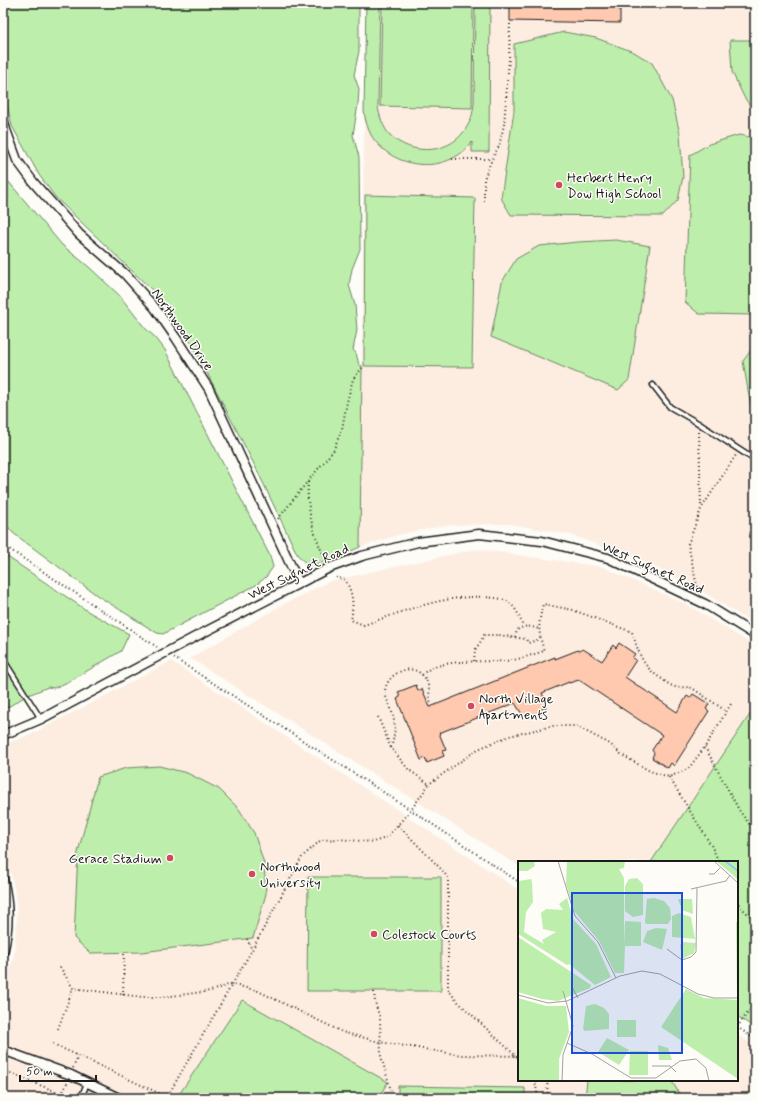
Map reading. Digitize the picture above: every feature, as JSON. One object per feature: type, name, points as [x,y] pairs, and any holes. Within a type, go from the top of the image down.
[{"type":"street","name":"Northwood Drive","points":[[3,119],[17,160],[34,183],[79,234],[125,274],[154,308],[176,338],[209,389],[299,583]]},
{"type":"street","name":"West Sugnet Road","points":[[3,735],[41,719],[330,568],[362,556],[418,542],[479,534],[542,541],[608,558],[705,604],[755,636]]},
{"type":"street","points":[[3,879],[7,902],[7,918],[3,953]]},
{"type":"street","points":[[3,1050],[71,1075],[119,1098]]},
{"type":"lane","points":[[653,385],[670,407],[698,423],[755,460]]},
{"type":"lane","points":[[3,659],[41,719]]},
{"type":"lane","points":[[81,1098],[87,1083]]},
{"type":"path","points":[[484,201],[484,179],[499,146],[504,125],[510,24]]},
{"type":"path","points":[[452,159],[492,159]]},
{"type":"path","points":[[273,526],[333,451],[342,429],[353,379],[364,366]]},
{"type":"path","points":[[698,423],[701,509]]},
{"type":"path","points":[[705,604],[696,588],[688,544],[701,509],[740,451]]},
{"type":"path","points":[[308,481],[307,495],[317,542],[330,568]]},
{"type":"path","points":[[3,545],[166,653],[411,810],[518,881]]},
{"type":"path","points":[[336,577],[344,580],[350,592],[353,609],[351,620],[364,625],[420,606],[451,599],[480,597],[495,598],[505,600],[510,603],[516,610],[523,627]]},
{"type":"path","points":[[422,675],[426,670],[444,664],[518,659],[544,651],[538,625],[543,604],[573,610],[632,632],[644,663],[651,671],[672,686],[686,686],[692,688],[726,711]]},
{"type":"path","points":[[516,637],[517,630],[523,627],[531,626],[539,629]]},
{"type":"path","points":[[474,661],[475,650],[484,634],[526,639],[528,643],[540,639]]},
{"type":"path","points":[[391,748],[394,738],[395,719],[385,692],[389,680],[395,674],[409,670],[417,671],[428,682],[431,704]]},
{"type":"path","points":[[668,777],[688,769],[706,747],[731,704]]},
{"type":"path","points":[[378,717],[391,748],[409,770],[429,784]]},
{"type":"path","points":[[53,1044],[167,1097],[252,950],[302,857],[321,840],[338,839],[373,842],[386,838],[411,810],[429,784],[478,749],[509,736],[553,726],[576,726],[610,744],[622,755],[650,771],[668,777],[711,845],[719,861]]},
{"type":"path","points":[[706,747],[739,810],[755,832]]},
{"type":"path","points":[[398,824],[448,878],[448,989],[456,1000],[518,1056]]},
{"type":"path","points":[[738,902],[740,906],[755,920]]},
{"type":"path","points":[[247,939],[252,950]]},
{"type":"path","points":[[123,994],[124,953]]},
{"type":"path","points":[[60,967],[73,988]]},
{"type":"path","points":[[73,988],[163,997],[211,992],[231,984],[258,991],[342,1032],[380,1042],[461,1055],[518,1056]]},
{"type":"path","points":[[58,1029],[73,988]]},
{"type":"path","points":[[374,992],[380,1019],[382,1062],[392,1098]]},
{"type":"path","points":[[738,1026],[750,1010]]},
{"type":"path","points":[[738,1028],[755,1039]]},
{"type":"path","points":[[3,1070],[62,1094]]},
{"type":"path","points":[[535,1081],[538,1098]]},
{"type":"path","points":[[547,1081],[548,1098]]},
{"type":"shaded area","name":"Herbert Henry Dow High School","points":[[365,3],[755,3],[755,625],[697,588],[644,562],[571,535],[510,524],[446,525],[402,534],[360,547]]},
{"type":"shaded area","points":[[476,549],[603,567],[688,605],[755,646],[755,707],[652,861],[518,861],[518,865],[190,658],[284,604],[330,581]]},
{"type":"shaded area","name":"Northwood University","points":[[171,661],[518,889],[518,1081],[738,1081],[738,1035],[755,1046],[755,1098],[3,1098],[3,987],[14,955],[17,918],[16,895],[3,843],[3,745],[32,734]]},
{"type":"green space","points":[[3,3],[359,3],[359,51],[354,75],[359,89],[353,135],[359,157],[360,249],[352,269],[349,285],[355,305],[357,330],[353,350],[356,353],[359,365],[362,366],[360,547],[336,558],[317,564],[307,563],[300,558],[256,468],[185,332],[153,291],[56,198],[39,175],[12,126],[3,87]]},
{"type":"green space","points":[[366,3],[380,3],[378,106],[383,124],[389,134],[409,147],[431,149],[442,147],[452,142],[461,135],[468,125],[473,112],[474,104],[475,3],[490,3],[489,152],[472,152],[472,142],[461,153],[449,160],[435,164],[420,164],[406,162],[392,156],[380,147],[371,135],[366,123],[364,111]]},
{"type":"green space","points":[[382,3],[473,3],[472,108],[380,106]]},
{"type":"green space","points":[[564,32],[596,38],[634,52],[652,63],[672,100],[680,134],[683,177],[678,200],[663,216],[511,215],[501,198],[514,111],[514,44]]},
{"type":"green space","points":[[730,40],[755,40],[755,113],[744,97],[732,72]]},
{"type":"green space","points":[[739,135],[755,138],[755,315],[699,314],[685,302],[690,155],[709,144]]},
{"type":"green space","points":[[3,171],[8,181],[62,245],[89,267],[119,295],[145,328],[156,338],[165,350],[270,556],[273,567],[266,577],[256,585],[163,634],[157,633],[98,596],[13,533],[3,520]]},
{"type":"green space","points":[[365,195],[475,198],[472,367],[364,366]]},
{"type":"green space","points":[[616,240],[650,246],[629,380],[618,390],[491,337],[502,282],[516,259],[539,246]]},
{"type":"green space","points":[[755,345],[755,431],[743,361]]},
{"type":"green space","points":[[3,554],[89,612],[129,634],[121,651],[70,681],[54,688],[48,687],[26,696],[3,710]]},
{"type":"green space","points":[[755,707],[755,1028],[738,1017],[738,861],[652,861]]},
{"type":"green space","name":"Gerace Stadium","points":[[159,766],[187,773],[219,789],[239,809],[254,833],[264,863],[266,894],[253,938],[142,952],[90,953],[74,938],[78,852],[98,777],[126,768]]},
{"type":"green space","name":"Colestock Courts","points":[[308,877],[441,877],[441,991],[307,991]]},
{"type":"green space","points":[[242,1000],[388,1082],[378,1098],[182,1098],[178,1096]]},
{"type":"green space","points":[[587,1081],[672,1081],[682,1098],[585,1098]]},
{"type":"green space","points":[[398,1086],[525,1088],[525,1098],[398,1098]]},
{"type":"building","points":[[510,3],[620,3],[620,23],[510,21]]},
{"type":"building","name":"North Village Apartments","points":[[619,643],[635,654],[632,658],[636,660],[625,677],[677,712],[687,696],[690,698],[693,694],[709,704],[706,709],[709,711],[674,766],[671,763],[668,768],[652,758],[654,753],[652,750],[662,735],[579,680],[569,682],[542,693],[546,702],[544,703],[546,707],[540,710],[542,714],[531,718],[529,714],[523,716],[515,703],[439,733],[446,750],[442,751],[444,756],[427,763],[425,758],[421,760],[397,699],[400,697],[398,692],[416,685],[418,691],[422,689],[430,707],[555,657],[555,659],[578,650],[583,649],[602,661],[613,645],[616,648]]},
{"type":"place","name":"Herbert Henry Dow High School","points":[[559,185]]},
{"type":"place","name":"North Village Apartments","points":[[471,706]]},
{"type":"place","name":"Gerace Stadium","points":[[170,858]]},
{"type":"place","name":"Northwood University","points":[[252,874]]},
{"type":"place","name":"Colestock Courts","points":[[374,934]]}]
